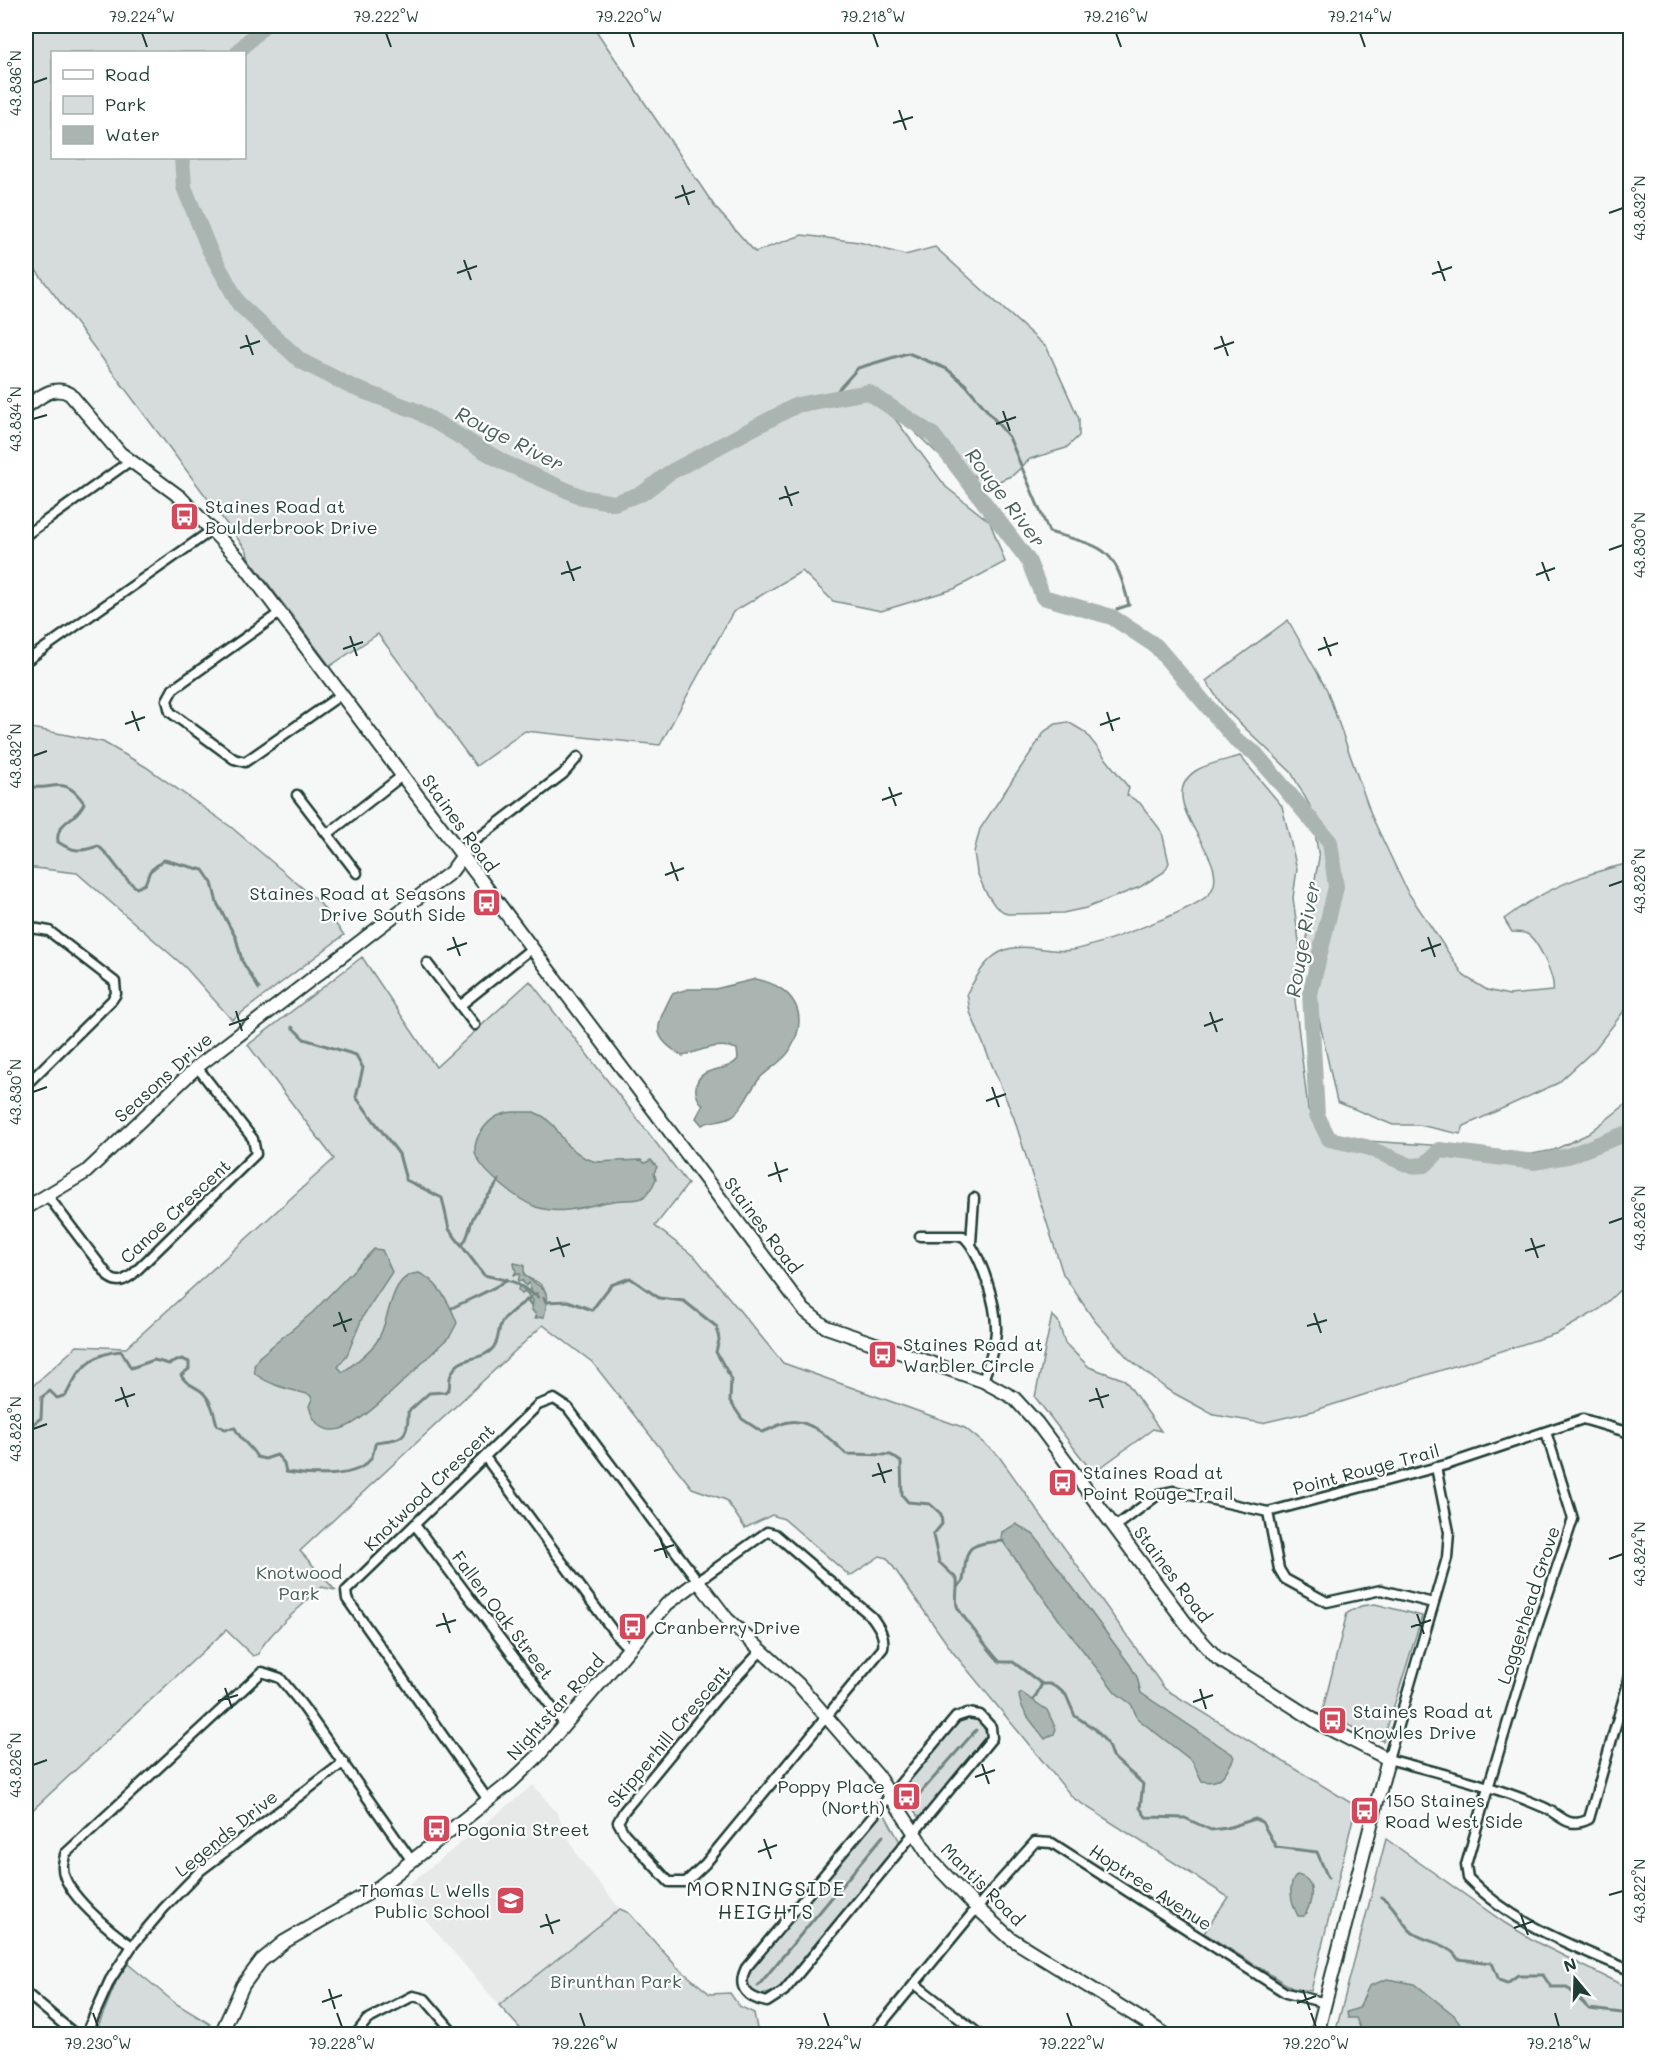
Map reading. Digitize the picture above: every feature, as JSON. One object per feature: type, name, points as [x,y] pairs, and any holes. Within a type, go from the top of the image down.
[{"type":"street","name":"Staines Road","points":[[26,407],[48,392],[59,390],[67,392],[130,461],[180,497],[241,561],[804,1310],[826,1327],[983,1381],[1014,1398],[1037,1423],[1188,1626],[1217,1658],[1322,1725],[1388,1759]]},
{"type":"street","points":[[26,535],[130,461]]},
{"type":"street","points":[[26,662],[212,530]]},
{"type":"street","points":[[281,612],[173,689],[167,700],[170,712],[234,759],[245,762],[342,694]]},
{"type":"street","points":[[462,857],[472,843],[563,774],[578,757]]},
{"type":"street","points":[[328,833],[403,775]]},
{"type":"street","points":[[297,795],[357,873]]},
{"type":"street","name":"Seasons Drive","points":[[26,1208],[86,1172],[197,1067],[451,872],[462,857]]},
{"type":"street","points":[[26,927],[49,932],[115,982],[116,988],[112,1000],[26,1085]]},
{"type":"street","points":[[461,1005],[532,948]]},
{"type":"street","points":[[427,963],[475,1025]]},
{"type":"street","name":"Canoe Crescent","points":[[47,1195],[110,1278],[124,1281],[133,1274],[256,1154],[253,1139],[197,1067]]},
{"type":"street","points":[[971,1243],[974,1198]]},
{"type":"street","points":[[920,1236],[963,1236],[977,1252],[996,1322],[995,1342],[983,1381]]},
{"type":"street","name":"Knotwood Crescent","points":[[488,1800],[347,1599],[346,1592],[351,1584],[538,1405],[554,1399],[568,1408],[698,1581]]},
{"type":"street","name":"Point Rouge Trail","points":[[1115,1527],[1159,1494],[1173,1491],[1268,1512],[1436,1467],[1583,1419],[1630,1433]]},
{"type":"street","name":"Loggerhead Grove","points":[[1546,1431],[1573,1520],[1530,1648],[1488,1788],[1466,1865],[1468,1878],[1530,1926],[1555,1940],[1630,1970]]},
{"type":"street","points":[[485,1457],[616,1635],[629,1649]]},
{"type":"street","points":[[1317,2034],[1388,1759],[1447,1558],[1449,1532],[1436,1467]]},
{"type":"street","points":[[1268,1512],[1279,1569],[1286,1579],[1327,1602],[1381,1590],[1433,1604]]},
{"type":"street","name":"Fallen Oak Street","points":[[415,1525],[565,1725]]},
{"type":"street","points":[[698,1581],[766,1532],[775,1534],[872,1617],[882,1631],[883,1648],[827,1716]]},
{"type":"street","name":"Nightstar Road","points":[[221,2034],[243,1985],[261,1961],[285,1942],[379,1887],[488,1800],[537,1757],[667,1604],[698,1581]]},
{"type":"street","name":"Mantis Road","points":[[698,1581],[727,1619],[760,1652],[798,1684],[877,1774],[933,1862],[977,1908],[1010,1938],[1165,2034]]},
{"type":"street","name":"Skipperhill Crescent","points":[[760,1652],[718,1697],[624,1811],[618,1822],[624,1833],[669,1882],[686,1882],[705,1864],[827,1716]]},
{"type":"street","points":[[132,1946],[96,1917],[65,1879],[63,1869],[65,1854],[262,1672],[280,1678],[344,1762],[412,1861]]},
{"type":"street","points":[[1388,1759],[1488,1788],[1546,1808],[1572,1824],[1589,1819],[1630,1676]]},
{"type":"street","points":[[968,1713],[980,1715],[991,1727],[992,1738],[915,1834],[776,1998],[767,2002],[754,2000],[747,1995],[742,1987],[741,1977],[746,1968],[956,1718],[968,1713]]},
{"type":"street","name":"Legends Drive","points":[[86,2034],[110,1980],[132,1946],[201,1870],[344,1762]]},
{"type":"street","name":"Hoptree Avenue","points":[[977,1908],[1035,1842],[1052,1843],[1286,1993],[1326,2003]]},
{"type":"street","points":[[873,2034],[977,1908]]},
{"type":"street","points":[[915,1984],[979,2034]]},
{"type":"street","points":[[26,1993],[75,2034]]},
{"type":"street","points":[[356,2034],[367,2020],[413,1996],[425,1999],[454,2034]]},
{"type":"shaded area","name":"Thomas L Wells Public School","points":[[533,1785],[557,1813],[577,1855],[620,1909],[499,2005],[401,1891]]},
{"type":"green space","points":[[26,26],[593,26],[715,207],[755,252],[802,235],[859,242],[905,255],[935,247],[1047,348],[1079,419],[1079,436],[1066,448],[1030,459],[1013,475],[990,485],[941,457],[881,400],[946,487],[990,522],[1005,562],[954,589],[881,611],[833,601],[802,571],[733,612],[660,745],[525,731],[476,766],[378,634],[330,666],[248,557],[247,551],[26,257]]},
{"type":"green space","points":[[1288,620],[1327,690],[1372,817],[1407,891],[1464,976],[1487,990],[1509,995],[1553,991],[1549,969],[1536,944],[1527,934],[1512,932],[1504,919],[1534,899],[1564,884],[1630,863],[1630,1003],[1595,1049],[1558,1083],[1464,1126],[1460,1134],[1419,1125],[1393,1125],[1337,1102],[1311,983],[1306,926],[1319,858],[1311,808],[1291,772],[1224,708],[1206,681]]},
{"type":"green space","points":[[1068,722],[1085,732],[1129,788],[1127,795],[1140,803],[1162,832],[1169,863],[1164,872],[1140,887],[1086,908],[1063,913],[1007,914],[995,906],[985,891],[977,872],[974,852],[980,829],[1045,731],[1056,724]]},
{"type":"green space","points":[[26,727],[103,742],[146,767],[231,827],[319,902],[344,935],[232,1020],[185,967],[77,873],[26,867]]},
{"type":"green space","points":[[1240,756],[1282,806],[1297,869],[1293,898],[1301,956],[1294,992],[1308,1109],[1313,1119],[1325,1131],[1350,1140],[1447,1146],[1515,1157],[1554,1150],[1588,1134],[1630,1101],[1630,1280],[1600,1309],[1558,1333],[1313,1411],[1262,1423],[1214,1415],[1168,1390],[1128,1358],[1094,1320],[1063,1274],[1014,1118],[970,1012],[967,993],[987,962],[1005,950],[1022,947],[1065,951],[1085,947],[1165,918],[1199,902],[1208,895],[1215,881],[1213,866],[1187,814],[1182,798],[1184,783],[1197,770]]},
{"type":"green space","name":"Knotwood Park","points":[[362,957],[436,1067],[530,981],[688,1184],[655,1226],[696,1258],[783,1363],[965,1428],[998,1455],[1165,1689],[1356,1806],[1311,1991],[1292,1988],[1204,1933],[1228,1897],[1073,1798],[952,1651],[887,1558],[880,1556],[850,1576],[784,1519],[772,1515],[745,1528],[726,1500],[692,1488],[592,1362],[543,1325],[300,1551],[335,1590],[322,1587],[277,1629],[259,1654],[253,1656],[226,1630],[26,1816],[26,1392],[77,1346],[126,1348],[334,1159],[248,1045]],"holes":[[[514,1263],[522,1266],[524,1275],[540,1284],[546,1293],[546,1302],[537,1316],[532,1310],[533,1300],[519,1285],[533,1295],[538,1293],[529,1283],[519,1281],[520,1274],[514,1275],[516,1272]]]},
{"type":"green space","points":[[1052,1315],[1058,1321],[1065,1343],[1089,1367],[1125,1380],[1161,1431],[1153,1429],[1093,1473],[1035,1397]]},
{"type":"green space","points":[[1375,1604],[1422,1616],[1383,1741],[1338,1720],[1323,1709],[1347,1613],[1361,1606]]},
{"type":"green space","points":[[973,1715],[981,1720],[987,1737],[919,1819],[902,1789],[954,1725],[961,1719]]},
{"type":"green space","points":[[881,1814],[885,1815],[900,1842],[777,1991],[757,1996],[748,1987],[747,1975]]},
{"type":"green space","points":[[1386,1839],[1505,1923],[1538,1943],[1630,1989],[1630,2034],[1335,2034]]},
{"type":"green space","name":"Birunthan Park","points":[[620,1909],[629,1913],[677,1967],[710,1994],[730,1993],[739,2006],[754,2013],[758,2034],[525,2034],[499,2005]]},
{"type":"green space","points":[[128,1964],[175,2003],[210,2024],[205,2034],[98,2034],[97,2029],[117,1980]]},
{"type":"water","points":[[756,979],[780,988],[789,995],[798,1013],[799,1024],[796,1037],[787,1054],[760,1078],[736,1113],[728,1118],[702,1125],[696,1118],[703,1105],[696,1092],[698,1080],[708,1072],[733,1064],[738,1059],[737,1049],[724,1046],[703,1049],[683,1056],[672,1049],[660,1036],[662,1014],[672,994],[688,989],[715,989]]},
{"type":"water","points":[[514,1112],[534,1112],[544,1117],[554,1126],[568,1146],[585,1158],[596,1162],[641,1160],[645,1163],[651,1160],[657,1167],[654,1173],[656,1179],[652,1188],[639,1199],[613,1201],[575,1209],[546,1209],[529,1204],[495,1179],[481,1165],[476,1154],[477,1139],[486,1125],[496,1117]]},
{"type":"water","points":[[374,1249],[382,1250],[392,1272],[363,1316],[347,1355],[338,1367],[343,1372],[366,1354],[377,1341],[396,1290],[401,1281],[409,1275],[419,1273],[438,1287],[457,1323],[450,1336],[370,1411],[346,1427],[327,1429],[317,1423],[311,1412],[310,1395],[268,1382],[255,1374],[254,1366],[259,1357],[313,1312]]},
{"type":"water","points":[[514,1263],[524,1265],[524,1275],[544,1290],[547,1299],[544,1317],[535,1318],[537,1316],[532,1310],[533,1300],[524,1291],[522,1294],[518,1290],[519,1285],[533,1295],[538,1293],[532,1293],[529,1283],[526,1286],[522,1280],[518,1281],[520,1274],[514,1275],[516,1272]]},
{"type":"water","points":[[1016,1524],[1034,1535],[1130,1665],[1137,1677],[1141,1693],[1232,1754],[1234,1758],[1222,1777],[1209,1782],[1202,1781],[1192,1761],[1138,1719],[1131,1704],[1116,1693],[1001,1539],[1002,1532]]},
{"type":"water","points":[[1022,1693],[1047,1710],[1056,1729],[1054,1734],[1045,1739],[1033,1724],[1020,1701],[1019,1695]]},
{"type":"water","points":[[1297,1875],[1304,1877],[1311,1887],[1311,1899],[1304,1916],[1298,1916],[1291,1895],[1292,1884]]},
{"type":"water","points":[[1387,1979],[1415,1984],[1454,2015],[1468,2034],[1363,2034],[1356,2018],[1348,2018],[1347,2012],[1359,2008],[1369,1986]]},
{"type":"waterway","name":"Rouge River","points":[[239,51],[263,26]]},
{"type":"waterway","name":"Rouge River","points":[[182,159],[184,187],[209,249],[239,304],[301,361],[352,387],[417,411],[503,462],[582,497],[614,503],[643,493],[669,473],[797,405],[868,392],[933,435],[1028,560],[1043,597],[1112,617],[1156,646],[1237,741],[1255,753],[1330,842],[1336,887],[1310,994],[1317,1115],[1329,1139],[1366,1147],[1411,1166],[1425,1165],[1440,1150],[1535,1162],[1568,1156],[1630,1132]]},
{"type":"waterway","points":[[838,390],[858,368],[908,353],[947,369],[966,385],[1009,437],[1049,532],[1095,546],[1112,560],[1124,585],[1129,605],[1117,609]]},
{"type":"waterway","points":[[26,786],[63,786],[77,794],[84,803],[81,809],[60,829],[58,842],[77,850],[98,846],[137,888],[145,884],[150,871],[164,860],[203,870],[212,883],[217,903],[236,938],[242,961],[259,989]]},
{"type":"waterway","points":[[292,1027],[304,1039],[356,1055],[363,1068],[356,1097],[399,1154],[406,1180],[442,1198],[449,1229],[484,1275],[514,1282],[538,1297]]},
{"type":"waterway","points":[[462,1245],[476,1213],[499,1180]]},
{"type":"waterway","points":[[544,1298],[546,1302],[568,1301],[592,1310],[611,1285],[630,1278],[659,1298],[684,1301],[717,1327],[719,1340],[716,1352],[731,1378],[730,1401],[742,1419],[762,1432],[786,1423],[805,1423],[820,1432],[846,1454],[891,1455],[901,1462],[902,1495],[908,1502],[930,1504],[941,1514],[942,1524],[933,1535],[939,1562],[957,1579],[956,1603],[963,1616],[1000,1662],[1013,1662],[1042,1684],[1050,1684],[1066,1695],[1075,1716],[1095,1729],[1107,1743],[1112,1756],[1143,1784],[1140,1808],[1146,1817],[1185,1818],[1211,1830],[1227,1828],[1255,1819],[1262,1822],[1276,1847],[1317,1852],[1328,1878]]},
{"type":"waterway","points":[[452,1308],[507,1279]]},
{"type":"waterway","points":[[26,1429],[41,1418],[42,1397],[50,1391],[57,1398],[66,1395],[75,1378],[87,1364],[101,1355],[121,1351],[131,1368],[154,1360],[169,1364],[182,1359],[189,1362],[189,1369],[181,1375],[185,1381],[207,1397],[217,1425],[225,1429],[235,1428],[257,1457],[265,1459],[277,1455],[284,1463],[286,1472],[320,1475],[345,1473],[366,1464],[372,1456],[376,1442],[402,1436],[407,1428],[408,1412],[429,1393],[445,1392],[449,1389],[450,1376],[459,1364],[483,1355],[493,1348],[497,1342],[500,1325],[505,1318],[531,1297]]},
{"type":"waterway","points":[[527,1300],[531,1305]]},
{"type":"waterway","points":[[958,1586],[963,1581],[967,1555],[970,1550],[981,1544],[1003,1541]]},
{"type":"waterway","points":[[1034,1699],[1042,1684]]},
{"type":"waterway","points":[[915,1799],[976,1730]]},
{"type":"waterway","points":[[758,1986],[883,1836]]},
{"type":"waterway","points":[[1381,1897],[1413,1933],[1449,1949],[1458,1959],[1492,1963],[1499,1980],[1507,1983],[1518,1975],[1543,1975],[1551,1987],[1567,1987],[1589,2009],[1630,2014]]},
{"type":"place","name":"Staines Road at Boulderbrook Drive","points":[[184,516]]},
{"type":"place","name":"Staines Road at Seasons Drive South Side","points":[[487,903]]},
{"type":"place","name":"Staines Road at Warbler Circle","points":[[882,1354]]},
{"type":"place","name":"Staines Road at Point Rouge Trail","points":[[1062,1482]]},
{"type":"place","name":"Cranberry Drive","points":[[633,1627]]},
{"type":"place","name":"Staines Road at Knowles Drive","points":[[1332,1721]]},
{"type":"place","name":"Poppy Place (North)","points":[[906,1796]]},
{"type":"place","name":"150 Staines Road West Side","points":[[1364,1810]]},
{"type":"place","name":"Pogonia Street","points":[[436,1829]]},
{"type":"place","name":"Thomas L Wells Public School","points":[[511,1900]]},
{"type":"district","name":"MORNINGSIDE HEIGHTS","points":[[766,1900]]}]
